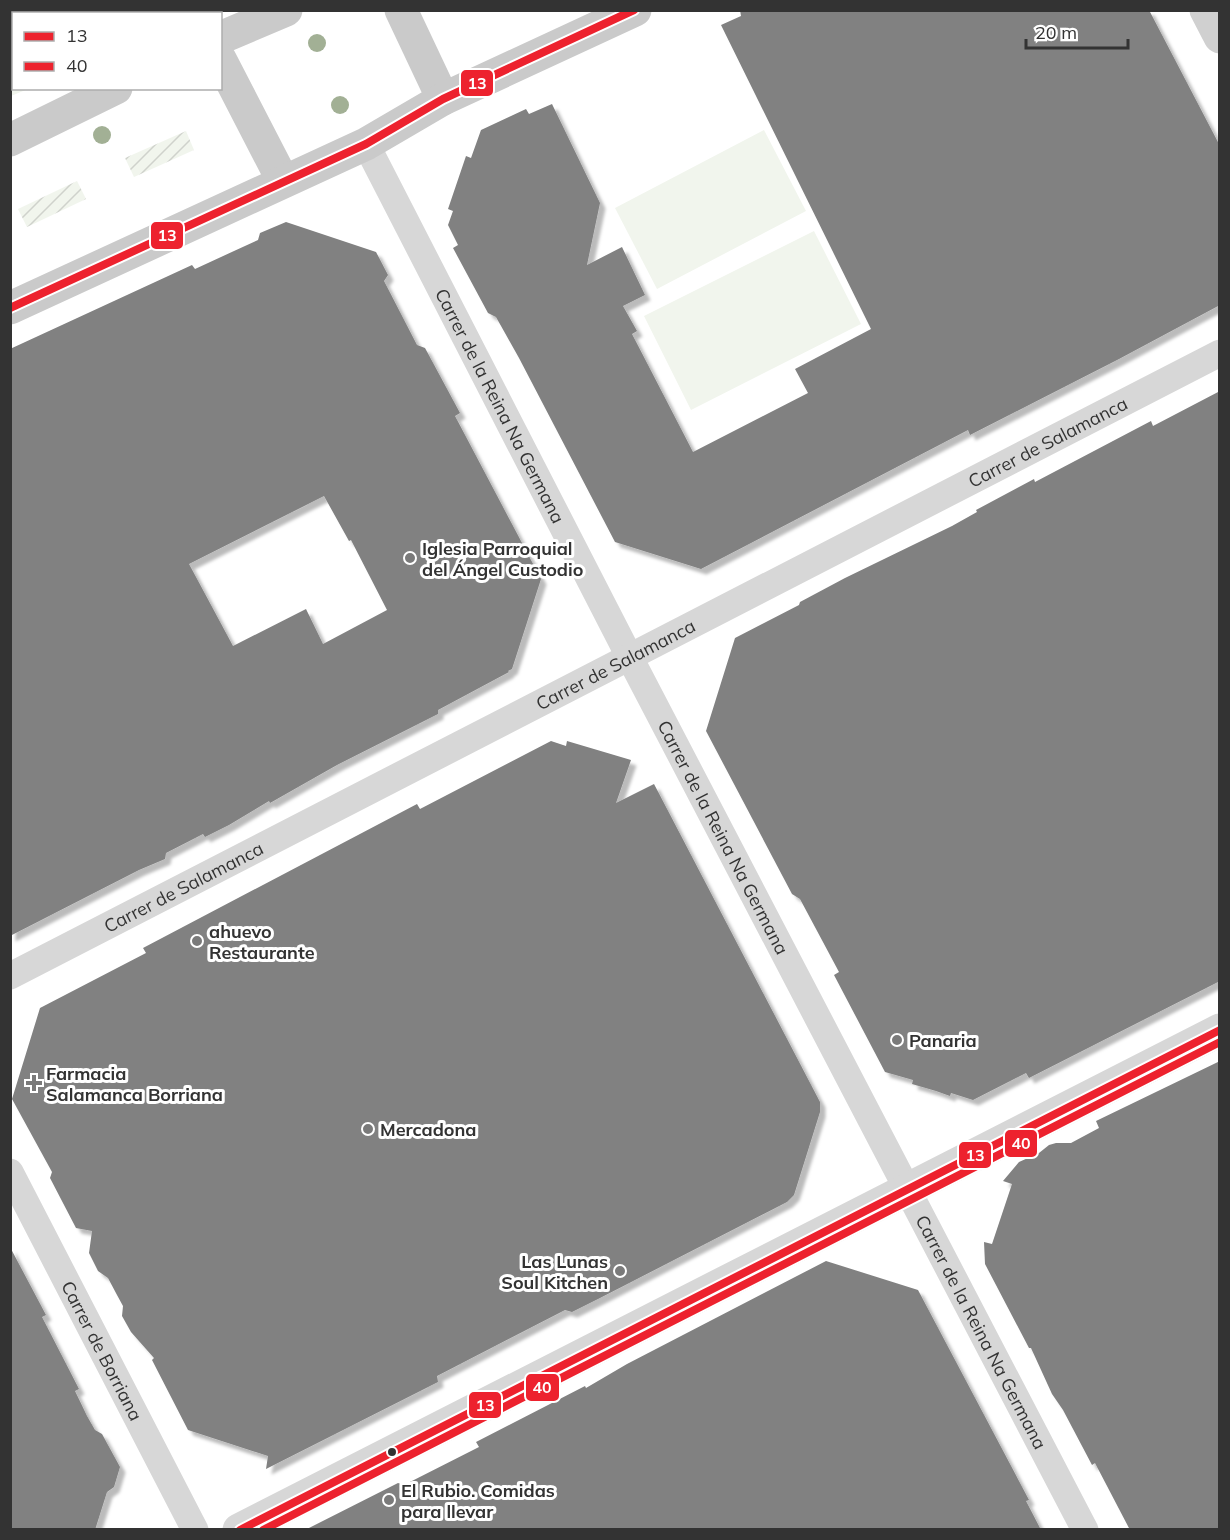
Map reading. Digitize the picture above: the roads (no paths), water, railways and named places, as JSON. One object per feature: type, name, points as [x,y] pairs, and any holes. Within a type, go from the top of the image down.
[{"type":"main road","points":[[222,37],[286,10]]},
{"type":"main road","points":[[401,10],[443,99]]},
{"type":"main road","points":[[10,308],[366,144],[443,99],[635,10]]},
{"type":"main road","points":[[1206,10],[1220,37]]},
{"type":"main road","points":[[222,63],[284,180]]},
{"type":"main road","points":[[10,140],[112,90]]},
{"type":"street","name":"Carrer de la Reina Na Germana","points":[[366,144],[629,656],[1085,1530]]},
{"type":"street","name":"Carrer de Salamanca","points":[[10,976],[1220,353]]},
{"type":"street","points":[[238,1530],[1220,1030]]},
{"type":"street","name":"Carrer de Borriana","points":[[10,1172],[195,1530]]},
{"type":"place","name":"Iglesia Parroquial del Ángel Custodio","points":[[410,558]]},
{"type":"place","name":"ahuevo Restaurante","points":[[197,941]]},
{"type":"place","name":"Panaria","points":[[897,1040]]},
{"type":"place","name":"Farmacia Salamanca Borriana","points":[[34,1083]]},
{"type":"place","name":"Mercadona","points":[[368,1129]]},
{"type":"place","name":"Las Lunas Soul Kitchen","points":[[620,1271]]},
{"type":"place","name":"El Rubio. Comidas para llevar","points":[[389,1500]]}]
